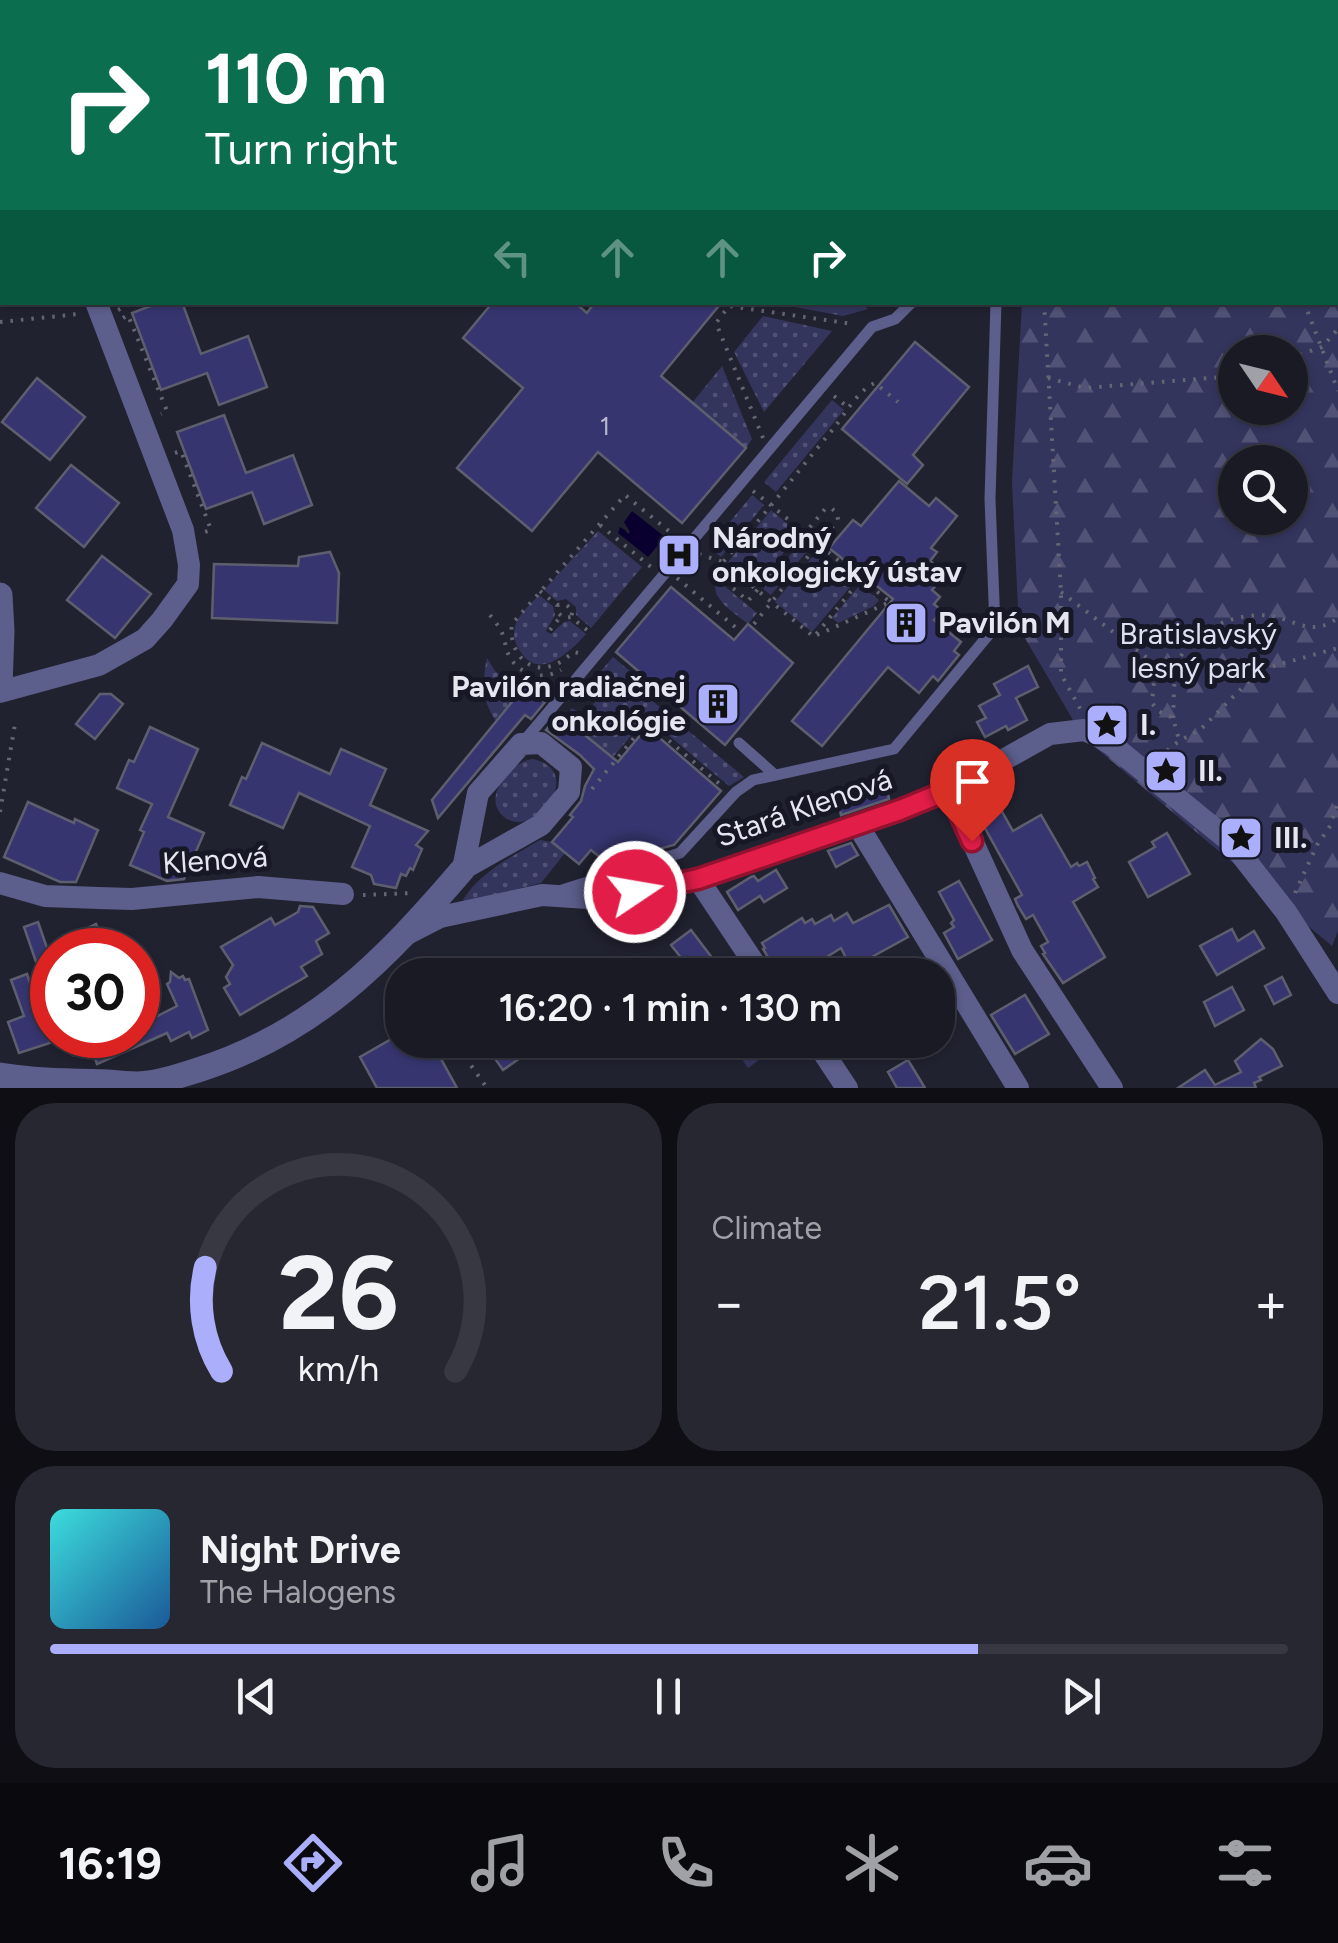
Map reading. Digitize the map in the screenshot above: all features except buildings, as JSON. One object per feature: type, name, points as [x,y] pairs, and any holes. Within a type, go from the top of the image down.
[{"type":"street","points":[[0,595],[0,689],[99,665],[145,639],[188,584],[190,565],[184,530],[100,312]]},
{"type":"street","points":[[1084,730],[1143,769],[1232,843],[1286,912],[1338,993]]},
{"type":"street","name":"Stará Klenová","points":[[0,1075],[139,1086],[181,1082],[302,1023],[405,935],[440,918],[549,894],[603,898],[698,879],[949,790],[1050,734],[1084,730]]},
{"type":"street","points":[[405,935],[463,870],[541,825],[569,792],[572,767],[541,743],[521,744],[478,793],[463,870]]},
{"type":"street","points":[[949,790],[1022,950],[1112,1088]]},
{"type":"street","points":[[857,824],[1018,1088]]},
{"type":"street","name":"Stará Klenová","points":[[698,879],[751,958]]},
{"type":"street","name":"Klenová","points":[[0,883],[45,896],[99,898],[132,899],[258,887],[343,894]]},
{"type":"street","points":[[827,1058],[848,1088]]},
{"type":"lane","points":[[521,744],[872,327],[895,319],[909,305]]},
{"type":"lane","points":[[549,894],[680,854],[733,796],[753,780],[894,750],[995,627],[990,499],[996,305]]},
{"type":"lane","points":[[738,743],[775,775]]},
{"type":"path","points":[[1044,305],[1061,592],[1061,674],[1084,714],[1084,730]]},
{"type":"path","points":[[1305,305],[1338,392]]},
{"type":"path","points":[[768,450],[716,323],[729,306],[872,327]]},
{"type":"path","points":[[0,322],[100,312]]},
{"type":"path","points":[[1308,352],[1322,347],[1338,329]]},
{"type":"path","points":[[1048,378],[1085,388],[1218,377]]},
{"type":"path","points":[[754,624],[838,520],[837,513],[826,508],[748,601],[714,572],[869,384],[874,383],[898,402]]},
{"type":"path","points":[[834,396],[850,409]]},
{"type":"path","points":[[741,481],[890,602],[814,636]]},
{"type":"path","points":[[578,653],[553,666],[528,665],[513,647],[512,624],[625,494],[676,536]]},
{"type":"path","points":[[600,524],[651,567]]},
{"type":"path","points":[[700,554],[723,562],[814,636]]},
{"type":"path","points":[[666,570],[741,632]]},
{"type":"path","points":[[814,636],[861,579]]},
{"type":"path","points":[[540,591],[557,605],[561,616],[572,617],[593,635]]},
{"type":"path","points":[[1061,592],[1149,658],[1155,671],[1152,703],[1158,712],[1172,718]]},
{"type":"path","points":[[557,605],[565,604],[573,610],[572,617]]},
{"type":"path","points":[[490,615],[518,667],[540,677],[565,668]]},
{"type":"path","points":[[550,630],[561,616]]},
{"type":"path","points":[[1179,741],[1172,718],[1177,666],[1189,644],[1203,634],[1250,616],[1272,616],[1306,628],[1337,621]]},
{"type":"path","points":[[1143,769],[1200,730],[1254,675],[1338,648]]},
{"type":"path","points":[[591,790],[646,722],[733,796]]},
{"type":"path","points":[[0,812],[15,724]]},
{"type":"path","points":[[663,748],[669,741]]},
{"type":"path","points":[[692,772],[698,765]]},
{"type":"path","points":[[1286,912],[1338,803]]},
{"type":"path","points":[[343,894],[414,893],[430,908]]},
{"type":"path","points":[[466,1058],[487,1088]]},
{"type":"green space","points":[[785,305],[863,305],[868,309],[843,316]]},
{"type":"green space","name":"Bratislavský lesný park","points":[[1022,305],[1338,305],[1338,931],[1332,946],[1083,737],[1019,628],[1012,482]]},
{"type":"green space","points":[[763,316],[832,331],[764,412],[734,352]]},
{"type":"green space","points":[[722,366],[752,439],[746,448],[692,403]]},
{"type":"green space","points":[[832,400],[844,410],[776,492],[764,482]]},
{"type":"green space","points":[[752,495],[764,505],[721,557],[709,547]]},
{"type":"green space","points":[[771,510],[799,534],[757,585],[728,562]]},
{"type":"green space","points":[[598,531],[642,567],[591,628],[576,615],[576,607],[566,599],[557,601],[544,590]]},
{"type":"green space","points":[[804,538],[812,545],[771,595],[763,589]]},
{"type":"green space","points":[[818,550],[855,581],[812,632],[775,602]]},
{"type":"green space","points":[[716,579],[757,613],[748,624],[720,599]]},
{"type":"green space","points":[[860,585],[879,600],[838,623],[832,618]]},
{"type":"green space","points":[[539,595],[553,606],[555,615],[546,631],[551,634],[570,621],[586,634],[572,649],[545,664],[528,660],[514,637],[518,618]]},
{"type":"green space","points":[[613,657],[631,672],[626,679],[744,777],[729,786],[647,717],[613,757],[564,718],[572,708],[584,716],[605,689],[594,679]]},
{"type":"green space","points":[[487,658],[495,671],[521,691],[496,721],[484,691]]},
{"type":"green space","points":[[533,759],[548,766],[555,776],[555,789],[541,812],[516,822],[497,809],[497,790],[516,766]]},
{"type":"green space","points":[[540,840],[552,842],[565,853],[541,883],[463,900],[488,873]]},
{"type":"green space","points":[[741,1058],[762,1058],[748,1068]]},
{"type":"shaded area","points":[[632,511],[665,537],[648,557],[618,533],[620,527],[630,532],[624,522]]},
{"type":"place","name":"Národný onkologický ústav","points":[[679,555]]},
{"type":"place","name":"Pavilón M","points":[[906,623]]},
{"type":"place","name":"Pavilón radiačnej onkológie","points":[[718,704]]},
{"type":"place","name":"I.","points":[[1107,725]]},
{"type":"place","name":"II.","points":[[1166,771]]},
{"type":"place","name":"III.","points":[[1241,838]]},
{"type":"route","points":[[635,892],[698,879],[949,790],[972,841]]}]
